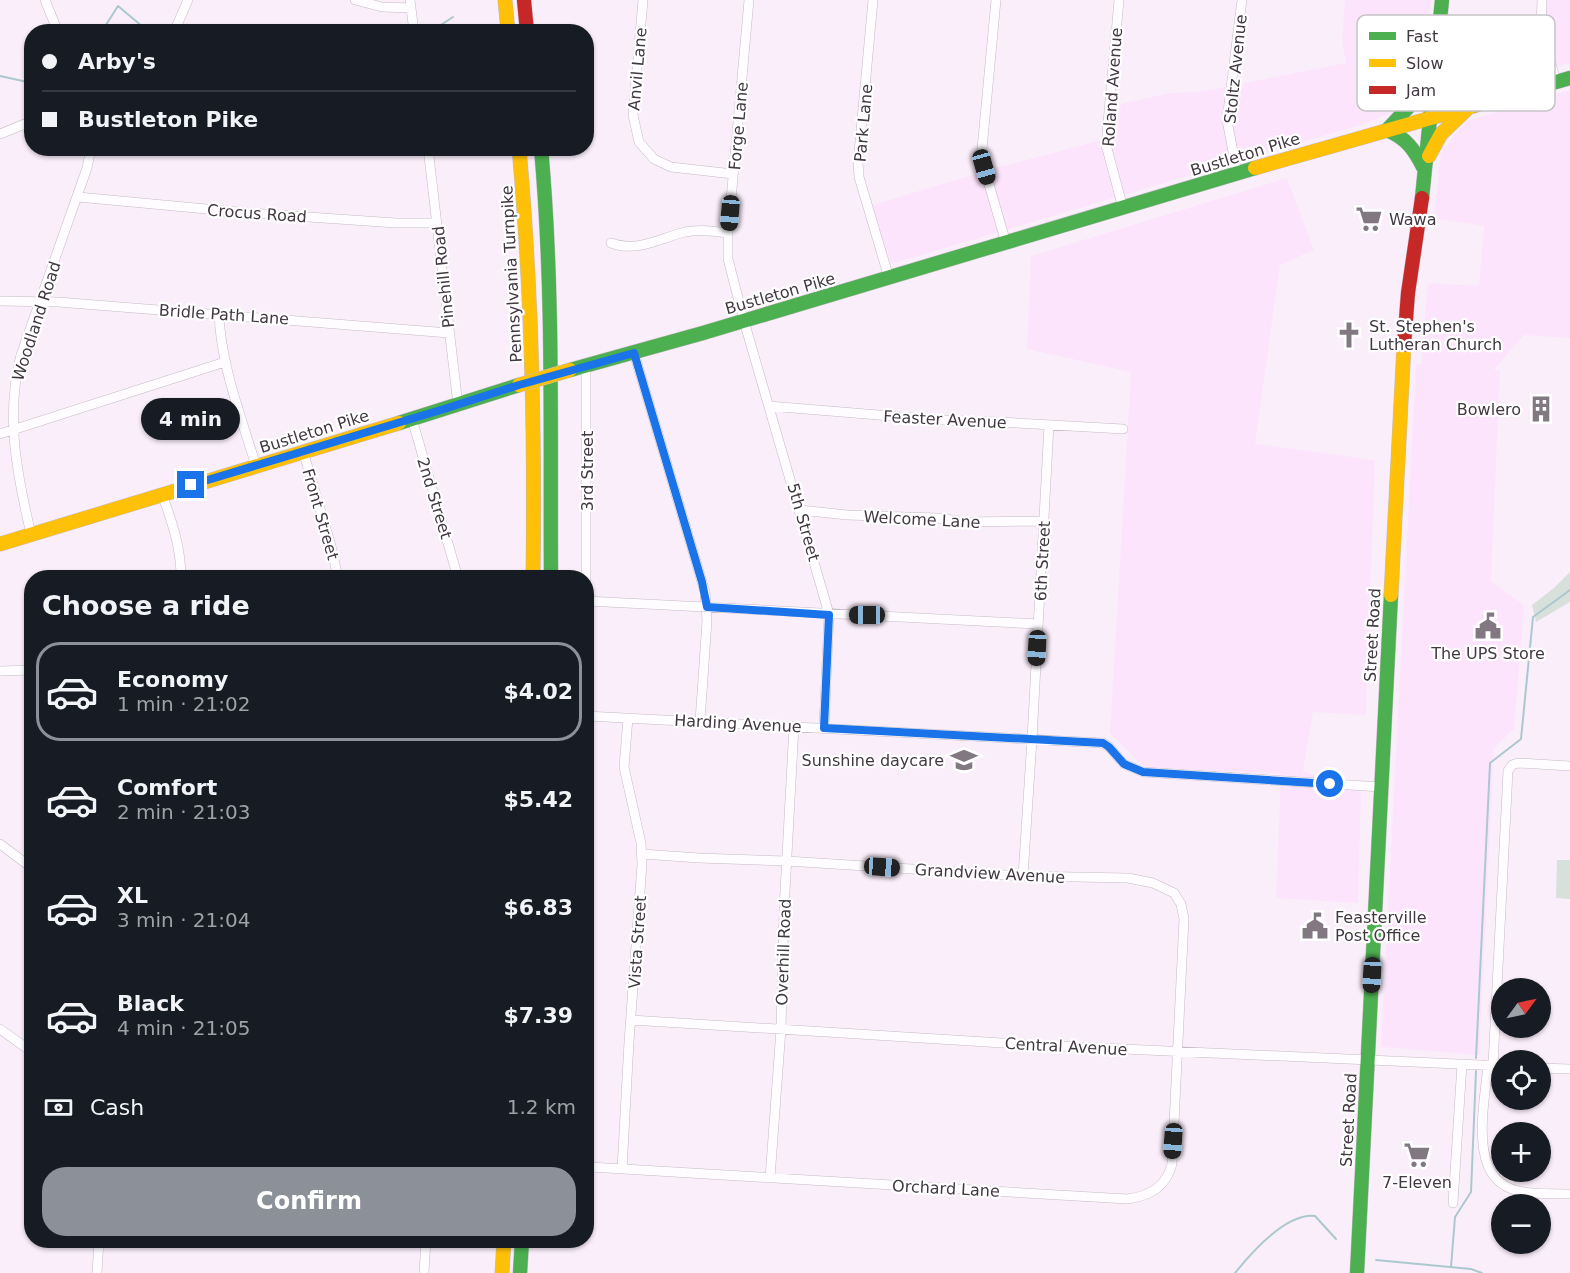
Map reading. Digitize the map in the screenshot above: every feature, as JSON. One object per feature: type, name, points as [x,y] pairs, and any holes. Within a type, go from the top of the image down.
[{"type":"main road","points":[[505,0],[507,24]]},
{"type":"main road","points":[[524,0],[526,24]]},
{"type":"main road","name":"Street Road","points":[[1440,15],[1442,0]]},
{"type":"main road","name":"Bustleton Pike","points":[[1556,82],[1570,78]]},
{"type":"main road","points":[[1405,111],[1387,130],[1401,135],[1411,143],[1424,170]]},
{"type":"main road","name":"Street Road","points":[[1357,1273],[1405,324],[1420,218],[1431,111]]},
{"type":"main road","name":"Bustleton Pike","points":[[0,544],[519,385],[744,321],[1450,111]]},
{"type":"main road","points":[[1424,170],[1434,143],[1440,134],[1464,111]]},
{"type":"main road","name":"Pennsylvania Turnpike","points":[[520,156],[526,219],[532,362],[533,570]]},
{"type":"main road","points":[[542,156],[550,357],[551,570]]},
{"type":"main road","points":[[502,1273],[504,1248]]},
{"type":"main road","points":[[520,1273],[522,1248]]},
{"type":"street","points":[[45,0],[55,24]]},
{"type":"street","points":[[178,24],[188,0]]},
{"type":"street","points":[[355,0],[382,7],[411,4],[413,24]]},
{"type":"street","name":"Anvil Lane","points":[[643,0],[633,116],[639,142],[654,159],[671,167],[733,174]]},
{"type":"street","name":"Forge Lane","points":[[744,321],[728,259],[728,233],[749,0]]},
{"type":"street","name":"Park Lane","points":[[873,0],[858,163],[859,177],[889,278]]},
{"type":"street","points":[[996,0],[982,149],[984,167],[1006,243]]},
{"type":"street","name":"Roland Avenue","points":[[1119,0],[1106,145],[1123,208]]},
{"type":"street","name":"Stoltz Avenue","points":[[1237,173],[1227,120],[1242,0]]},
{"type":"street","points":[[1541,15],[1542,0]]},
{"type":"street","points":[[0,134],[24,124]]},
{"type":"street","name":"Woodland Road","points":[[32,534],[18,478],[13,430],[14,390],[18,367],[78,197],[89,156]]},
{"type":"street","name":"Pinehill Road","points":[[429,156],[458,405]]},
{"type":"street","name":"Crocus Road","points":[[78,197],[249,213],[396,223],[437,223]]},
{"type":"street","points":[[611,243],[618,246],[635,247],[686,232],[728,233]]},
{"type":"street","name":"Bridle Path Lane","points":[[0,301],[42,301],[449,333]]},
{"type":"street","points":[[219,314],[225,362],[256,466]]},
{"type":"street","name":"5th Street","points":[[744,321],[829,615],[824,728]]},
{"type":"street","points":[[634,353],[702,582],[707,607],[700,721]]},
{"type":"street","points":[[0,434],[225,362]]},
{"type":"street","name":"3rd Street","points":[[586,365],[586,570]]},
{"type":"street","name":"Feaster Avenue","points":[[769,406],[939,420],[1123,429]]},
{"type":"street","name":"2nd Street","points":[[412,419],[456,570]]},
{"type":"street","name":"6th Street","points":[[1023,876],[1049,425]]},
{"type":"street","name":"Front Street","points":[[303,451],[336,570]]},
{"type":"street","points":[[162,494],[180,551],[181,570]]},
{"type":"street","name":"Welcome Lane","points":[[800,510],[847,515],[937,518],[967,522],[1044,521]]},
{"type":"street","points":[[594,601],[1038,624]]},
{"type":"street","points":[[0,671],[24,670]]},
{"type":"street","name":"Harding Avenue","points":[[594,716],[1103,743],[1124,764],[1143,772],[1381,787]]},
{"type":"street","name":"Vista Street","points":[[622,1168],[642,854],[624,768],[628,718]]},
{"type":"street","name":"Overhill Road","points":[[770,1178],[771,1132],[780,1029],[794,726]]},
{"type":"street","points":[[1495,1050],[1508,771],[1512,765],[1518,763],[1570,766]]},
{"type":"street","points":[[0,844],[24,862]]},
{"type":"street","name":"Grandview Avenue","points":[[642,854],[1023,876],[1128,878],[1164,887],[1178,898],[1184,919],[1178,1051]]},
{"type":"street","name":"Central Avenue","points":[[631,1020],[1178,1051],[1491,1065]]},
{"type":"street","points":[[0,1029],[24,1046]]},
{"type":"street","name":"Orchard Lane","points":[[594,1167],[959,1187],[1127,1199],[1144,1196],[1159,1188],[1171,1168],[1178,1051]]},
{"type":"street","points":[[1453,1203],[1462,1064]]},
{"type":"street","points":[[1551,1068],[1570,1069]]},
{"type":"street","points":[[1491,1088],[1483,1150],[1491,1173],[1506,1186],[1520,1192],[1570,1194]]},
{"type":"street","points":[[97,1273],[99,1248]]},
{"type":"street","points":[[424,1273],[426,1248]]},
{"type":"shaded area","points":[[1345,0],[1431,0],[1429,15],[1357,15],[1357,111],[1394,111],[1391,113],[1360,125],[891,264],[872,205],[1113,137],[1121,104],[1170,93],[1200,92],[1346,63],[1342,40]]},
{"type":"shaded area","points":[[1539,0],[1570,0],[1570,63],[1555,67],[1555,15],[1536,15]]},
{"type":"shaded area","points":[[1570,90],[1570,338],[1524,335],[1494,370],[1500,371],[1491,581],[1524,605],[1514,729],[1494,748],[1479,1055],[1381,1047],[1416,364],[1421,364],[1428,283],[1479,286],[1484,226],[1434,218],[1441,152],[1466,121],[1500,111],[1555,111],[1555,94]]},
{"type":"shaded area","points":[[1287,178],[1314,250],[1280,265],[1255,444],[1375,460],[1366,715],[1313,712],[1303,771],[1361,793],[1358,903],[1276,898],[1281,774],[1144,767],[1110,733],[1131,372],[1027,349],[1031,256]]},
{"type":"shaded area","points":[[1570,572],[1570,602],[1536,622],[1532,605]]},
{"type":"shaded area","points":[[1557,860],[1570,860],[1570,899],[1556,898]]},
{"type":"waterway","points":[[107,24],[118,6],[139,24]]},
{"type":"waterway","points":[[442,24],[453,17]]},
{"type":"waterway","points":[[0,76],[24,81]]},
{"type":"waterway","points":[[1476,1058],[1490,763],[1521,739],[1533,617],[1570,590]]},
{"type":"waterway","points":[[1451,1267],[1455,1217],[1471,1192],[1476,1071]]},
{"type":"waterway","points":[[1235,1273],[1281,1227],[1304,1217],[1315,1216],[1336,1239]]},
{"type":"waterway","points":[[1376,1260],[1471,1269],[1482,1273]]},
{"type":"traffic: fast","points":[[1440,15],[1442,0]]},
{"type":"traffic: fast","points":[[1555,82],[1570,78]]},
{"type":"traffic: fast","points":[[1405,111],[1387,130],[1409,145],[1423,167]]},
{"type":"traffic: fast","points":[[1422,198],[1431,111]]},
{"type":"traffic: fast","points":[[542,156],[550,309],[551,570]]},
{"type":"traffic: fast","points":[[570,370],[703,333],[1255,168]]},
{"type":"traffic: fast","points":[[399,423],[519,385]]},
{"type":"traffic: fast","points":[[1357,1273],[1391,595]]},
{"type":"traffic: fast","points":[[520,1273],[522,1248]]},
{"type":"traffic: slow","points":[[505,0],[507,24]]},
{"type":"traffic: slow","points":[[1255,168],[1455,111]]},
{"type":"traffic: slow","points":[[1429,156],[1441,134],[1465,111]]},
{"type":"traffic: slow","points":[[520,156],[532,363],[533,570]]},
{"type":"traffic: slow","points":[[1391,595],[1404,345]]},
{"type":"traffic: slow","points":[[519,385],[570,370]]},
{"type":"traffic: slow","points":[[0,544],[399,423]]},
{"type":"traffic: slow","points":[[502,1273],[504,1248]]},
{"type":"traffic: jam","points":[[524,0],[526,24]]},
{"type":"traffic: jam","points":[[1404,345],[1408,293],[1422,198]]},
{"type":"place","name":"Wawa","points":[[1369,219]]},
{"type":"place","name":"St. Stephen's Lutheran Church","points":[[1349,335]]},
{"type":"place","name":"Bowlero","points":[[1541,409]]},
{"type":"place","name":"The UPS Store","points":[[1488,626]]},
{"type":"place","name":"Sunshine daycare","points":[[964,760]]},
{"type":"place","name":"Feasterville Post Office","points":[[1315,926]]},
{"type":"place","name":"7-Eleven","points":[[1417,1155]]},
{"type":"route","points":[[191,485],[586,365],[634,353],[705,592],[707,607],[829,615],[824,728],[1103,743],[1124,764],[1143,772],[1330,784]]}]
